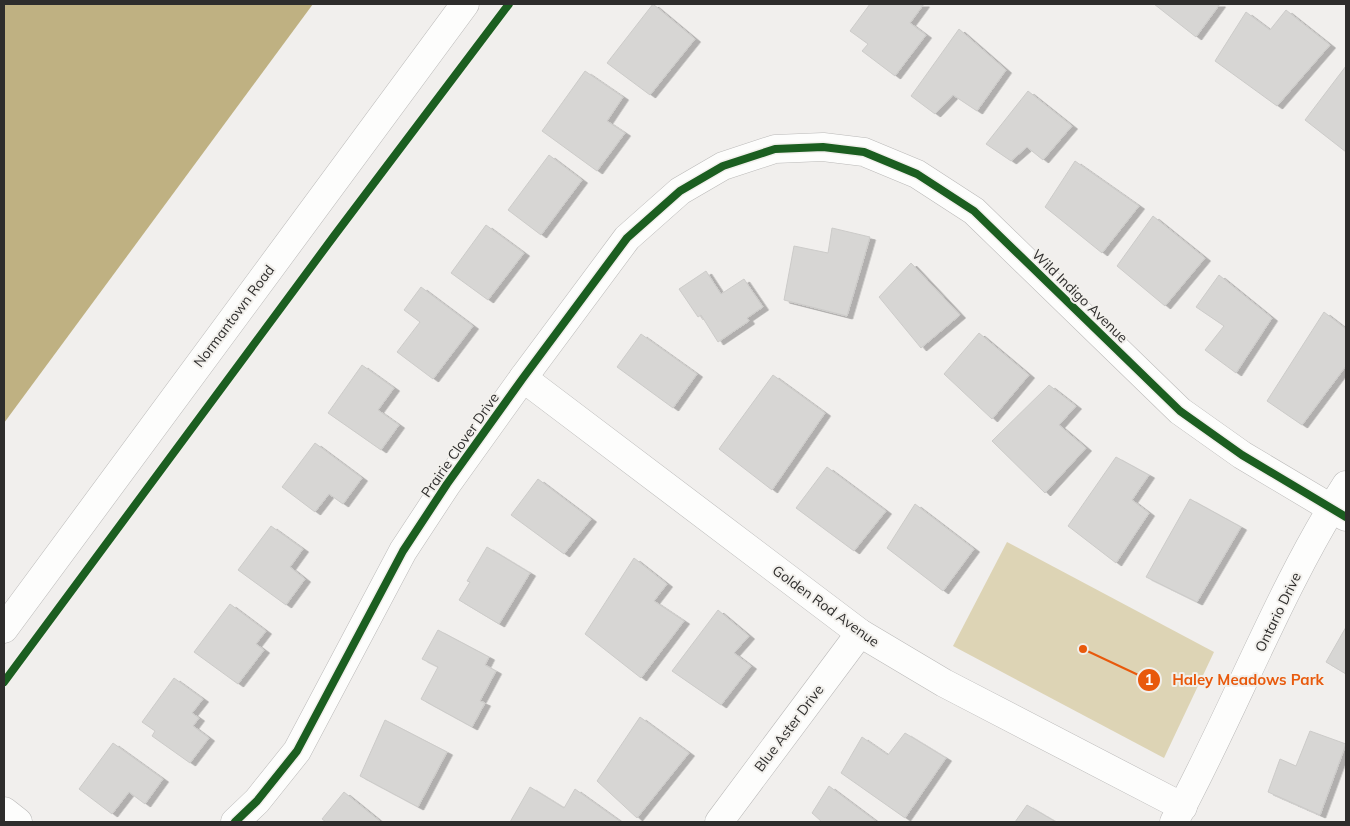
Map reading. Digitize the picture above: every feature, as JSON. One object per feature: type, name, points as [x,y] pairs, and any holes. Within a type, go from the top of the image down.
[{"type":"street","name":"Normantown Road","points":[[4,629],[465,4]]},
{"type":"street","name":"Wild Indigo Avenue","points":[[775,149],[822,147],[864,152],[917,174],[966,205],[1180,411],[1242,455],[1339,513]]},
{"type":"street","name":"Prairie Clover Drive","points":[[235,822],[257,802],[297,751],[402,551],[447,484],[523,378],[628,238],[680,191],[723,166],[775,149]]},
{"type":"street","name":"Golden Rod Avenue","points":[[523,378],[860,633],[944,683],[1178,815]]},
{"type":"street","name":"Ontario Drive","points":[[1178,815],[1283,600],[1339,513],[1346,485]]},
{"type":"street","name":"Blue Aster Drive","points":[[719,822],[860,633]]},
{"type":"street","points":[[4,811],[18,822]]},
{"type":"shaded area","points":[[4,4],[313,4],[4,423]]},
{"type":"shaded area","points":[[1007,542],[1214,652],[1164,758],[953,646]]},
{"type":"building","points":[[653,4],[695,39],[650,95],[607,63]]},
{"type":"building","points":[[870,4],[924,4],[910,23],[926,35],[895,76],[862,51],[868,44],[850,31]]},
{"type":"building","points":[[1154,4],[1220,4],[1196,37]]},
{"type":"building","points":[[1286,10],[1330,45],[1277,106],[1215,61],[1246,12],[1270,30]]},
{"type":"building","points":[[959,29],[1006,70],[977,111],[953,95],[935,114],[911,96]]},
{"type":"building","points":[[1346,66],[1346,152],[1305,120]]},
{"type":"building","points":[[585,71],[623,97],[607,121],[625,133],[597,171],[542,131]]},
{"type":"building","points":[[1028,91],[1072,126],[1043,160],[1027,147],[1011,161],[986,144]]},
{"type":"building","points":[[549,155],[582,180],[541,235],[508,210]]},
{"type":"building","points":[[1075,161],[1139,206],[1102,253],[1045,207]]},
{"type":"building","points":[[1153,216],[1205,258],[1165,306],[1117,266]]},
{"type":"building","points":[[486,225],[524,253],[488,300],[451,273]]},
{"type":"building","points":[[832,228],[870,237],[847,316],[784,300],[794,246],[828,253]]},
{"type":"building","points":[[911,263],[960,315],[921,348],[879,297]]},
{"type":"building","points":[[706,271],[721,294],[744,279],[763,307],[747,318],[749,321],[718,342],[701,315],[698,317],[679,289]]},
{"type":"building","points":[[1219,275],[1272,318],[1236,373],[1205,350],[1224,326],[1196,307]]},
{"type":"building","points":[[421,287],[473,326],[433,379],[397,352],[420,322],[404,310]]},
{"type":"building","points":[[1324,312],[1346,329],[1346,366],[1302,425],[1267,401]]},
{"type":"building","points":[[979,333],[1029,375],[992,419],[944,374]]},
{"type":"building","points":[[641,334],[697,374],[673,408],[617,367]]},
{"type":"building","points":[[362,365],[394,388],[378,410],[399,425],[381,450],[328,413]]},
{"type":"building","points":[[773,375],[825,413],[772,490],[719,449]]},
{"type":"building","points":[[1049,385],[1076,406],[1059,425],[1086,448],[1045,493],[992,441]]},
{"type":"building","points":[[315,443],[362,478],[343,504],[329,494],[315,512],[282,487]]},
{"type":"building","points":[[1116,457],[1149,475],[1132,500],[1149,513],[1116,563],[1068,526]]},
{"type":"building","points":[[827,467],[886,511],[854,551],[796,508]]},
{"type":"building","points":[[538,479],[591,519],[564,554],[511,515]]},
{"type":"building","points":[[1190,499],[1241,527],[1197,602],[1146,577]]},
{"type":"building","points":[[915,504],[974,549],[943,591],[887,548]]},
{"type":"building","points":[[271,526],[303,549],[290,567],[305,579],[286,605],[238,570]]},
{"type":"building","points":[[487,547],[530,573],[499,624],[459,600],[470,582],[467,581]]},
{"type":"building","points":[[634,558],[667,584],[654,601],[684,621],[641,678],[585,634]]},
{"type":"building","points":[[230,604],[266,631],[256,644],[264,650],[238,684],[194,652]]},
{"type":"building","points":[[718,610],[749,636],[734,653],[751,666],[721,705],[672,671]]},
{"type":"building","points":[[1346,627],[1346,674],[1326,662]]},
{"type":"building","points":[[438,630],[489,657],[485,665],[496,671],[480,701],[485,703],[472,727],[421,699],[438,667],[422,659]]},
{"type":"building","points":[[174,678],[203,699],[192,713],[199,718],[193,726],[209,738],[190,763],[152,736],[155,731],[142,722]]},
{"type":"building","points":[[640,717],[689,753],[637,818],[597,781]]},
{"type":"building","points":[[385,720],[447,752],[418,807],[360,776]]},
{"type":"building","points":[[1310,731],[1346,744],[1320,815],[1268,792],[1280,759],[1296,766]]},
{"type":"building","points":[[905,733],[946,758],[905,818],[841,773],[862,737],[888,755]]},
{"type":"building","points":[[113,743],[163,779],[145,804],[129,792],[112,814],[79,789]]},
{"type":"building","points":[[829,786],[877,822],[822,822],[812,813]]},
{"type":"building","points":[[530,787],[564,808],[575,789],[621,822],[510,822]]},
{"type":"building","points":[[344,792],[381,822],[326,822],[322,819]]},
{"type":"building","points":[[1027,805],[1056,822],[1015,822]]},
{"type":"cycle path","points":[[4,682],[334,236],[509,4]]},
{"type":"cycle path","points":[[235,822],[257,801],[297,751],[403,551],[447,484],[627,238],[680,191],[723,166],[775,149],[823,147],[864,152],[917,174],[974,211],[1180,411],[1242,455],[1346,517]]},
{"type":"place","name":"Haley Meadows Park","points":[[1083,649]]}]
